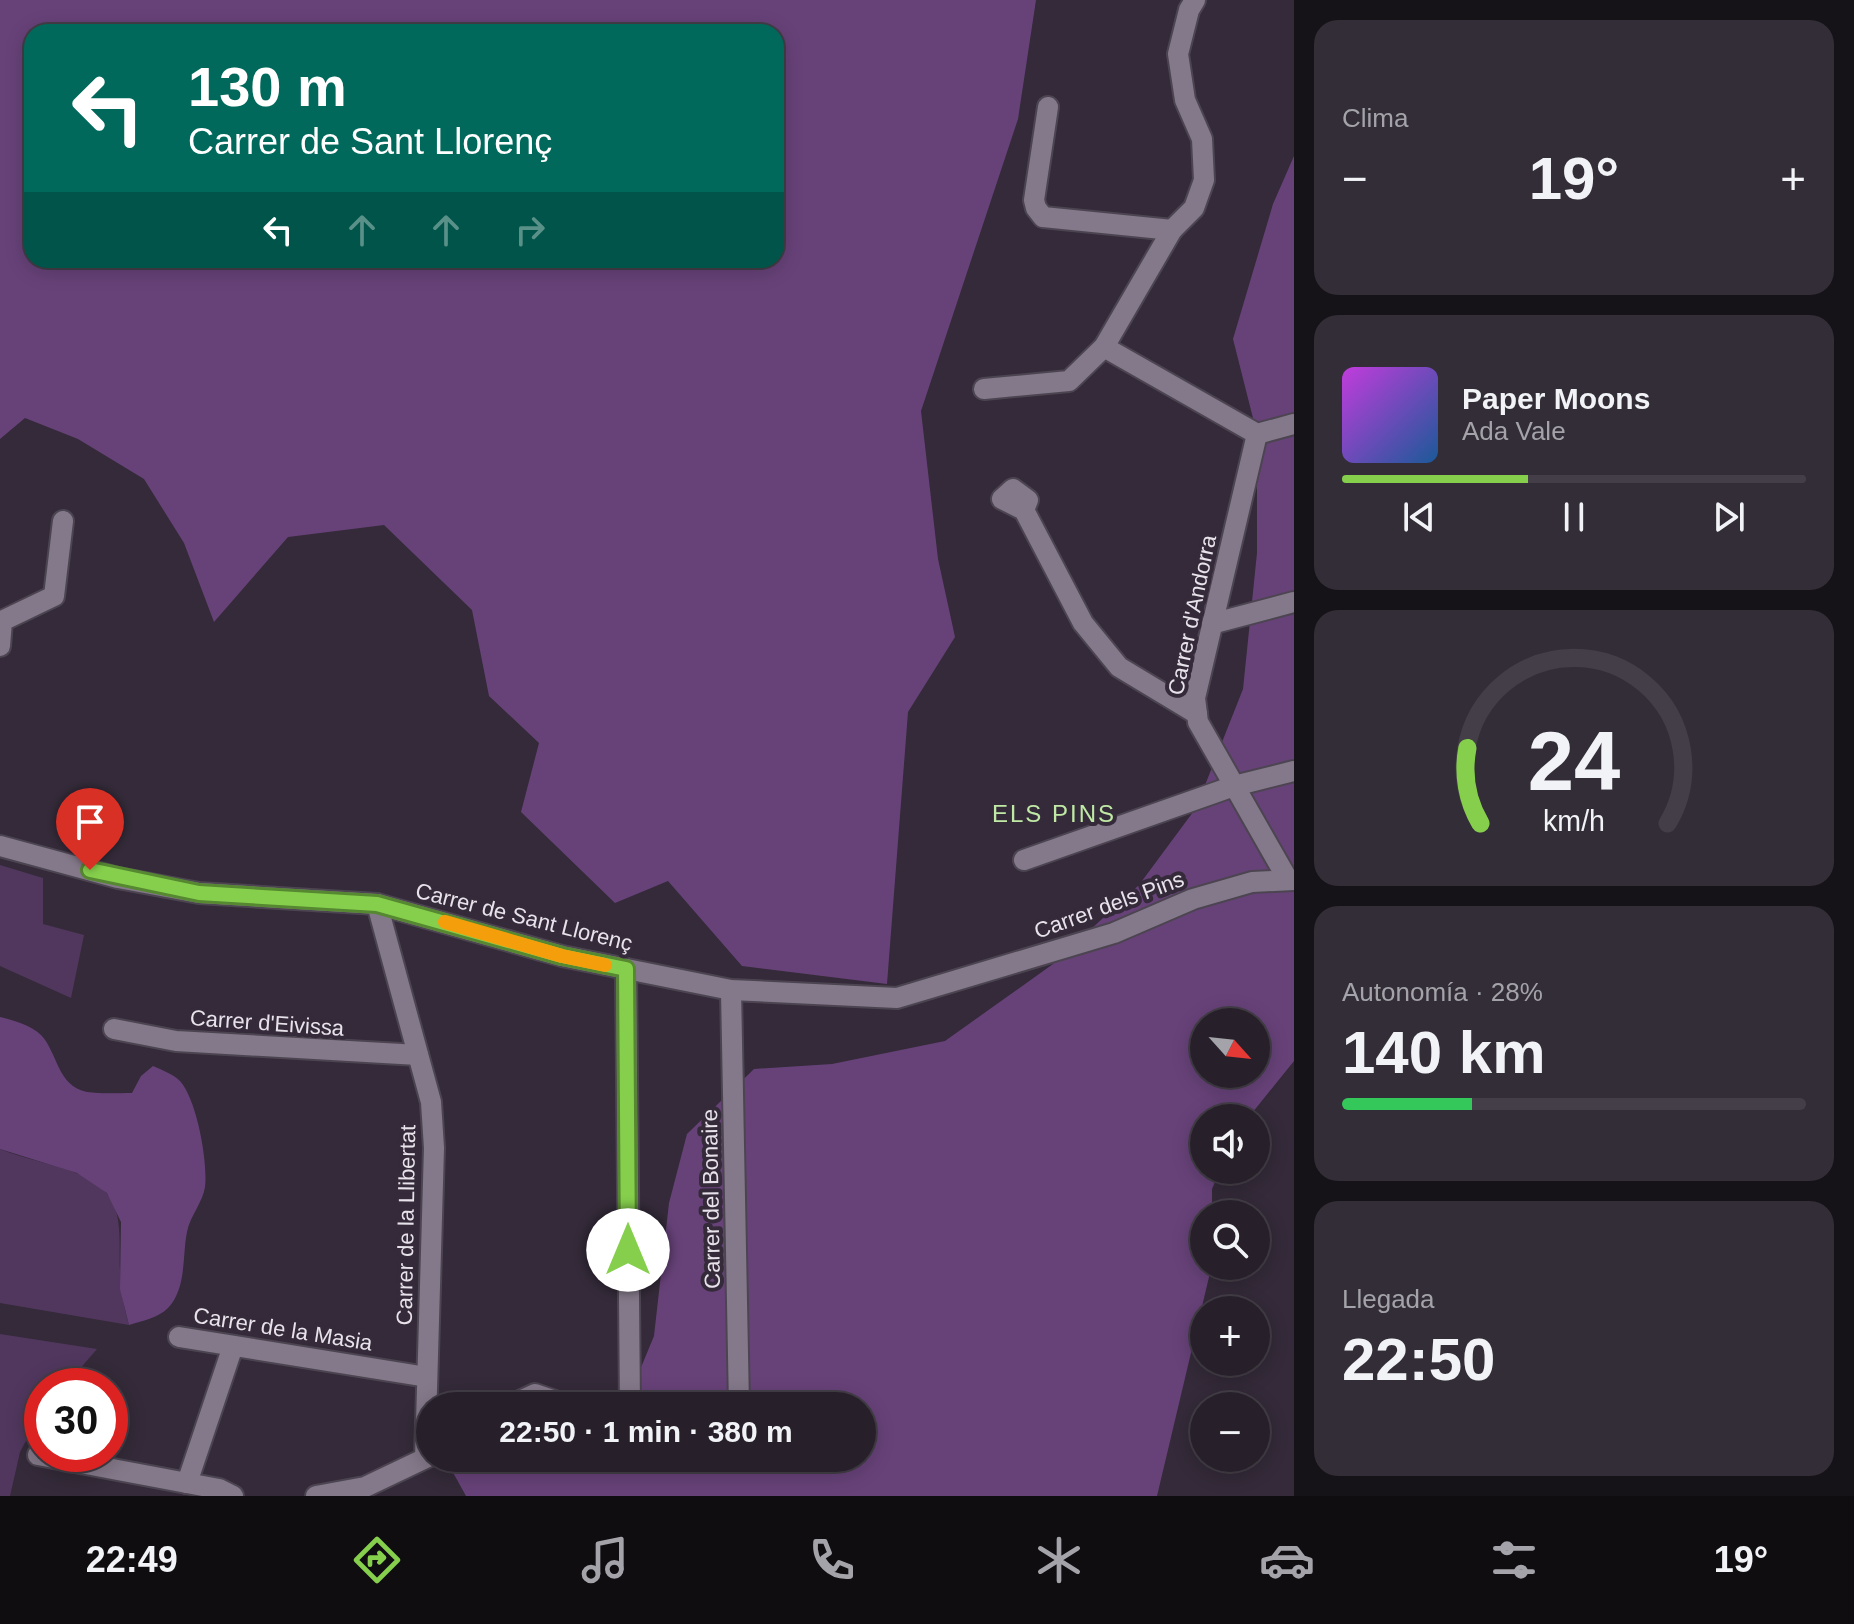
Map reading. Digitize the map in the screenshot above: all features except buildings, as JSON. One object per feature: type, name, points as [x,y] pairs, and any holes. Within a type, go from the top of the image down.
[{"type":"street","points":[[984,389],[1069,381],[1104,347],[1172,230],[1194,208],[1204,180],[1202,139],[1185,100],[1178,54],[1189,10],[1195,0]]},
{"type":"street","points":[[1048,107],[1034,200],[1043,217],[1172,230]]},
{"type":"street","points":[[1104,347],[1257,434],[1294,424]]},
{"type":"street","name":"Carrer d'Andorra","points":[[1257,434],[1195,698],[1198,722],[1291,880]]},
{"type":"street","points":[[1024,510],[1083,623],[1119,667],[1197,714]]},
{"type":"street","points":[[0,646],[2,621],[54,596],[63,521]]},
{"type":"street","points":[[1211,624],[1294,602]]},
{"type":"street","points":[[1024,860],[1234,786],[1294,771]]},
{"type":"street","name":"Carrer de Sant Llorenç","points":[[0,846],[118,878],[199,893],[377,904],[562,956],[731,990],[897,998]]},
{"type":"street","name":"Carrer dels Pins","points":[[897,998],[1114,933],[1208,895],[1252,882],[1291,880]]},
{"type":"street","name":"Carrer de la Llibertat","points":[[377,904],[431,1102],[434,1148],[427,1392]]},
{"type":"street","points":[[626,969],[630,1392]]},
{"type":"street","name":"Carrer del Bonaire","points":[[731,990],[739,1392]]},
{"type":"street","name":"Carrer d'Eivissa","points":[[114,1029],[176,1041],[418,1055]]},
{"type":"street","name":"Carrer de la Masia","points":[[179,1337],[427,1377]]},
{"type":"street","points":[[187,1483],[233,1346]]},
{"type":"street","points":[[316,1496],[365,1487],[416,1463]]},
{"type":"street","points":[[128,1472],[219,1489],[233,1496]]},
{"type":"shaded area","points":[[0,0],[1036,0],[1018,119],[921,411],[938,559],[955,637],[908,712],[887,984],[742,966],[668,881],[615,903],[521,812],[539,743],[489,696],[472,610],[384,525],[288,537],[214,622],[184,543],[144,479],[78,439],[25,418],[0,439]]},
{"type":"shaded area","points":[[1294,156],[1294,1061],[1259,1104],[1190,1104],[1190,1184],[1214,1184],[1212,1200],[1190,1200],[1190,1280],[1208,1280],[1204,1296],[1190,1296],[1190,1357],[1157,1496],[466,1496],[453,1472],[876,1472],[876,1392],[631,1392],[654,1336],[669,1203],[687,1134],[754,1069],[832,1064],[945,1041],[1053,964],[1139,885],[1196,808],[1243,689],[1257,553],[1257,434],[1233,339],[1273,204]]},
{"type":"shaded area","points":[[0,865],[43,878],[43,924],[84,935],[71,998],[0,966]]},
{"type":"shaded area","points":[[0,1017],[37,1031],[47,1042],[64,1076],[77,1089],[92,1093],[132,1093],[141,1076],[153,1066],[180,1081],[186,1090],[200,1132],[205,1187],[187,1232],[178,1291],[168,1308],[160,1314],[129,1325],[120,1289],[121,1222],[107,1193],[77,1173],[0,1149]]},
{"type":"shaded area","points":[[0,1149],[76,1173],[104,1190],[112,1200],[119,1225],[121,1284],[129,1325],[0,1303]]},
{"type":"shaded area","points":[[0,1334],[97,1349],[81,1368],[24,1368],[24,1445],[10,1496],[0,1496]]},
{"type":"slow traffic","points":[[445,922],[562,956],[605,965]]},
{"type":"district","name":"ELS PINS","points":[[1054,813]]},
{"type":"route","points":[[90,870],[199,893],[377,904],[562,956],[626,969],[628,1250]]}]
